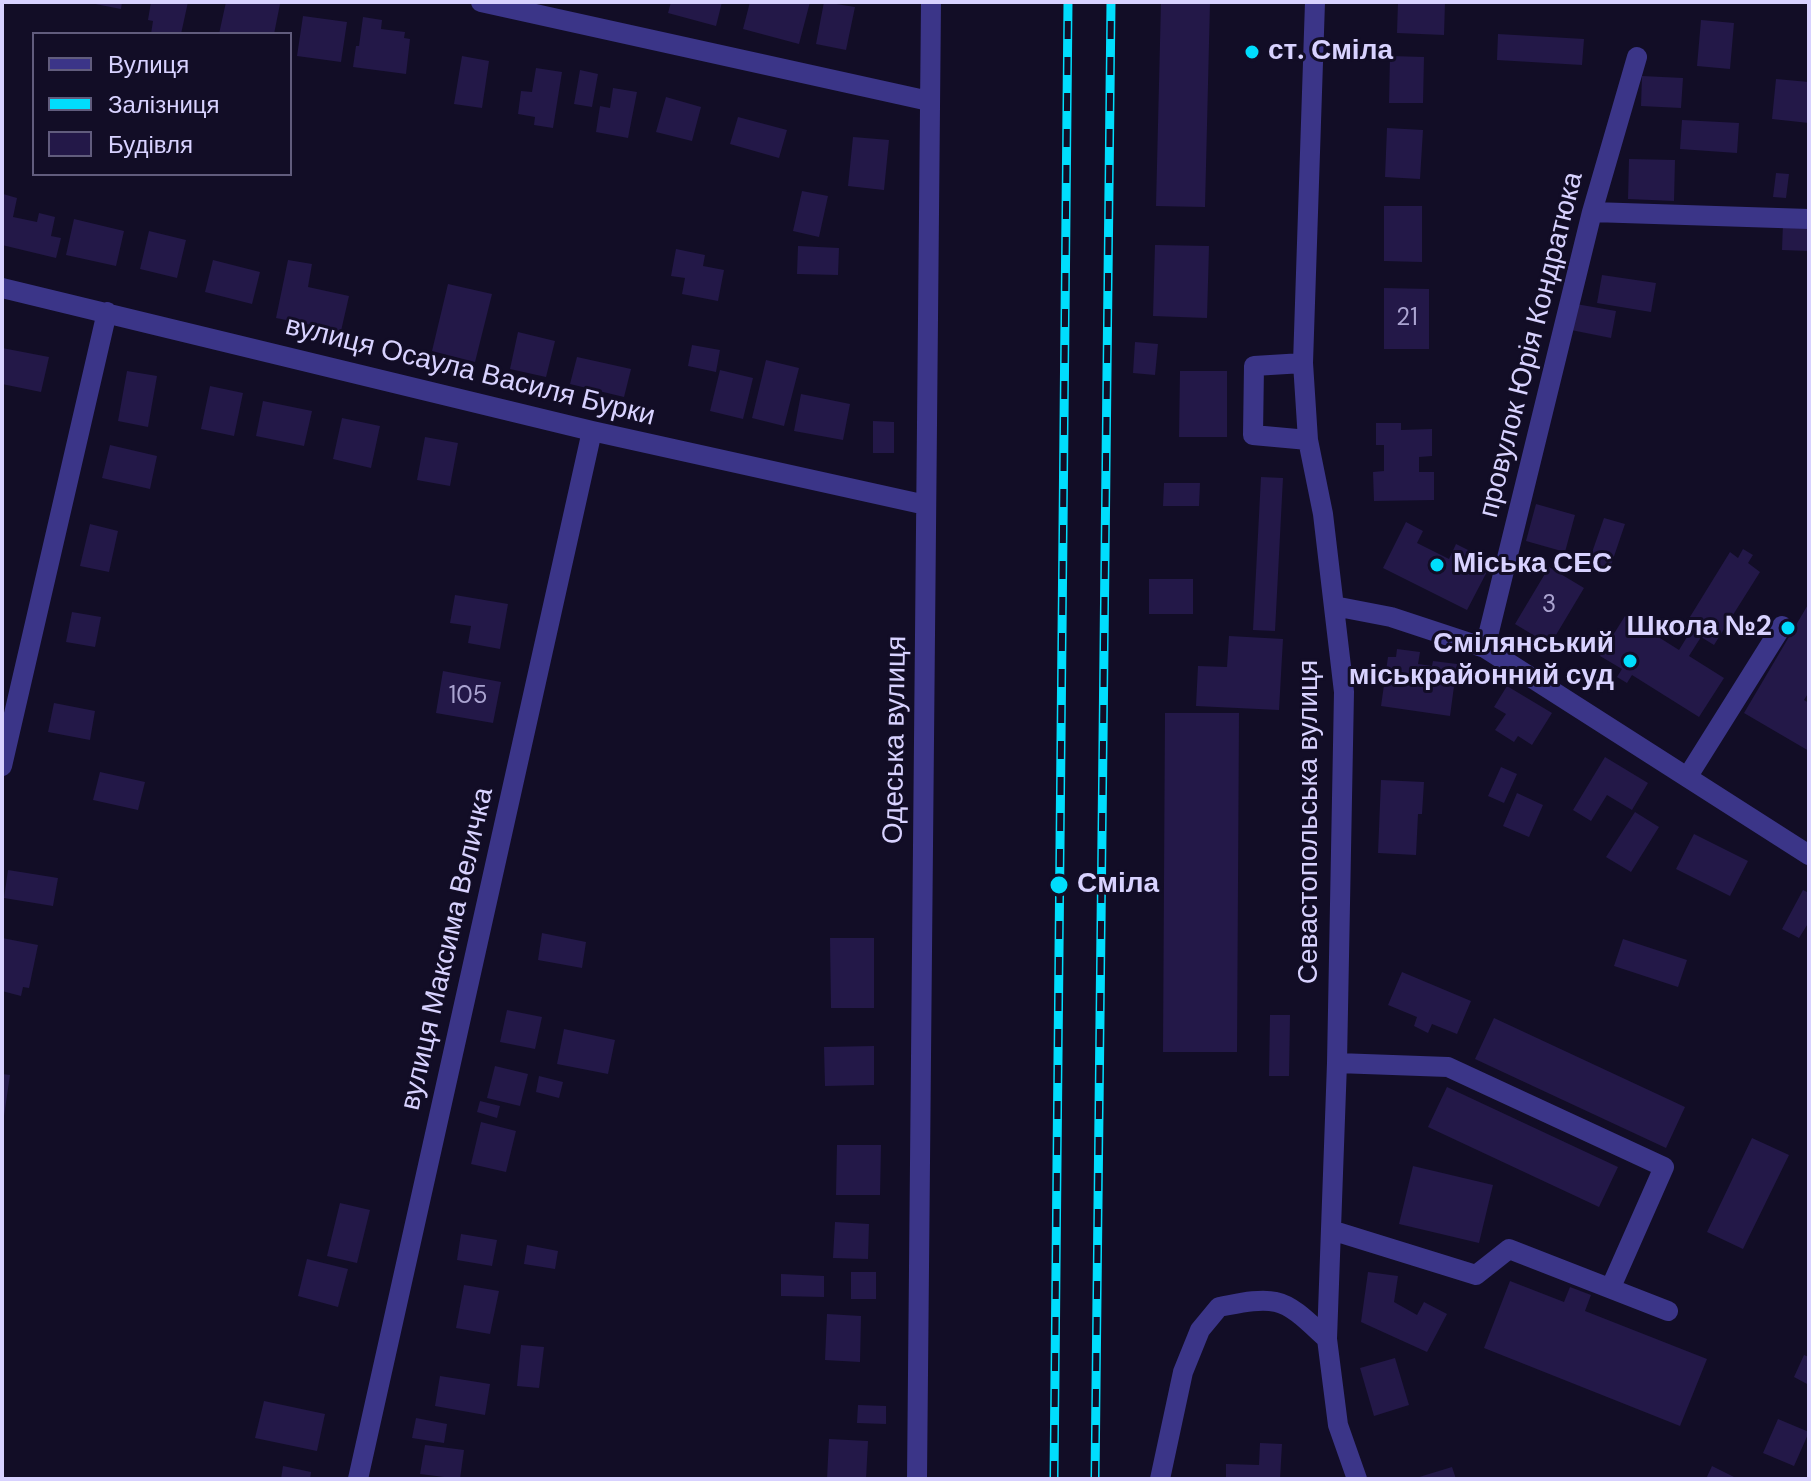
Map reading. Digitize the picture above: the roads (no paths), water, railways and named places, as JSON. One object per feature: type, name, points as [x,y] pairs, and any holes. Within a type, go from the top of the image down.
[{"type":"street","points":[[481,2],[929,101]]},
{"type":"street","name":"Одеська вулиця","points":[[917,1479],[931,2]]},
{"type":"street","name":"Севастопольська вулиця","points":[[1315,2],[1303,363],[1308,440],[1323,514],[1344,692],[1337,1063],[1327,1339],[1338,1425],[1357,1479]]},
{"type":"street","name":"провулок Юрія Кондратюка","points":[[1485,648],[1592,212],[1637,57]]},
{"type":"street","points":[[1592,212],[1809,219]]},
{"type":"street","name":"вулиця Осаула Василя Бурки","points":[[2,288],[592,431],[926,505]]},
{"type":"street","points":[[2,766],[107,312]]},
{"type":"street","points":[[1303,363],[1254,366],[1253,435],[1308,440]]},
{"type":"street","name":"вулиця Максима Величка","points":[[358,1479],[592,431]]},
{"type":"street","points":[[1334,606],[1391,617],[1485,648],[1809,855]]},
{"type":"street","points":[[1688,776],[1782,626]]},
{"type":"street","points":[[1337,1063],[1448,1067],[1664,1167],[1611,1287]]},
{"type":"street","points":[[1331,1230],[1476,1275],[1509,1249],[1668,1311]]},
{"type":"street","points":[[1160,1479],[1183,1372],[1200,1330],[1219,1307],[1247,1302],[1276,1302],[1299,1315],[1327,1339]]},
{"type":"railway","points":[[1054,1479],[1068,2]]},
{"type":"railway","points":[[1095,1479],[1111,2]]},
{"type":"place","name":"ст. Сміла","points":[[1252,52]]},
{"type":"place","name":"Міська СЕС","points":[[1437,565]]},
{"type":"place","name":"Школа №2","points":[[1788,628]]},
{"type":"place","name":"Смілянський міськрайонний суд","points":[[1630,661]]},
{"type":"place","name":"Сміла","points":[[1059,885]]}]
